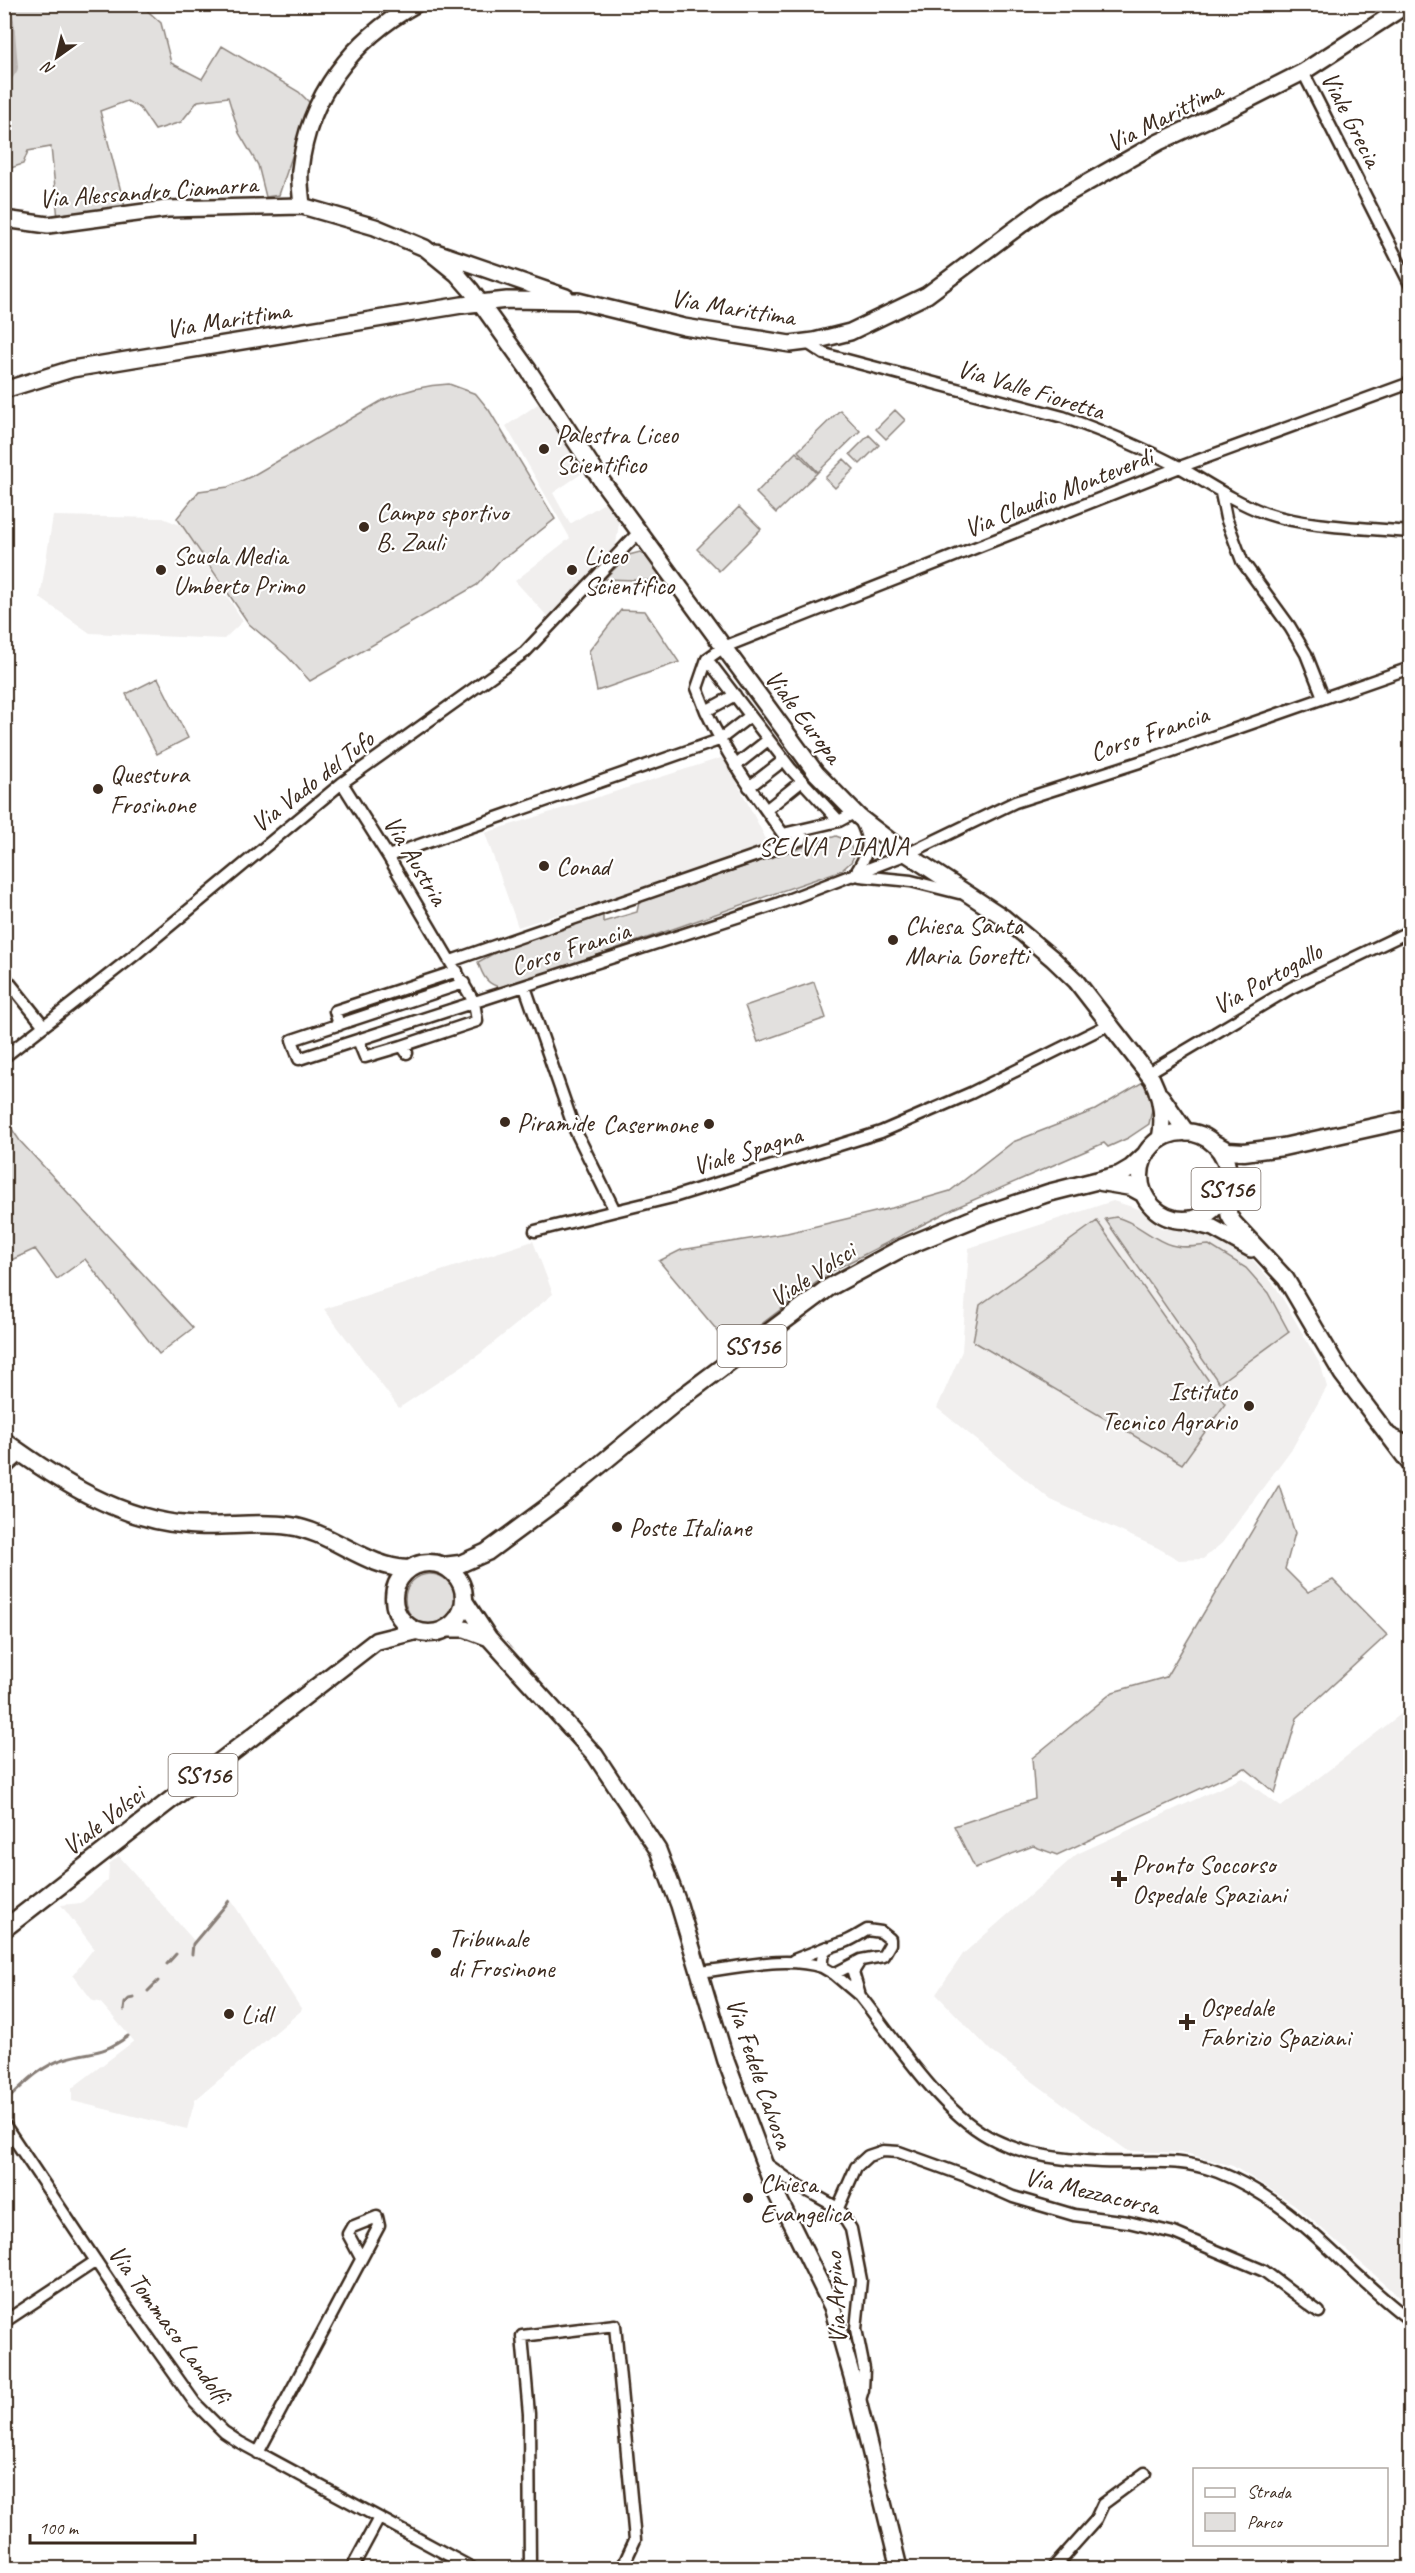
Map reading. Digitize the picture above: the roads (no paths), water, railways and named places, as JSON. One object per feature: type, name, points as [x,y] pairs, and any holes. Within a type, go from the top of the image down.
[{"type":"main road","name":"SS156","points":[[1097,1182],[1131,1168],[1160,1140],[1178,1133],[1187,1133],[1207,1139],[1228,1151],[1244,1152],[1283,1147],[1410,1119]]},
{"type":"main road","name":"SS156","points":[[1207,1139],[1222,1154],[1227,1182]]},
{"type":"main road","name":"SS156","points":[[1097,1182],[1131,1187],[1144,1194],[1160,1213],[1183,1220],[1202,1217],[1217,1206],[1227,1182],[1241,1162],[1283,1147]]},
{"type":"main road","points":[[1144,1194],[1140,1174],[1146,1154]]},
{"type":"main road","name":"Viale Volsci","points":[[443,1566],[460,1564],[487,1552],[556,1501],[681,1398],[828,1288],[902,1248],[981,1216],[1048,1193],[1097,1182]]},
{"type":"main road","points":[[4,1441],[75,1488],[137,1516],[165,1523],[192,1526],[290,1526],[336,1542],[362,1556],[389,1566],[409,1569]]},
{"type":"main road","name":"Viale Volsci","points":[[464,1595],[487,1552]]},
{"type":"main road","points":[[362,1556],[381,1574],[405,1623],[416,1631]]},
{"type":"main road","name":"SS156","points":[[394,1602],[396,1584],[409,1569],[424,1563],[443,1566]]},
{"type":"main road","points":[[443,1566],[456,1576],[464,1595]]},
{"type":"main road","name":"SS156","points":[[416,1631],[429,1633],[447,1629],[459,1617],[464,1595]]},
{"type":"main road","name":"Viale Volsci","points":[[376,1641],[394,1602]]},
{"type":"main road","name":"Viale Volsci","points":[[4,1929],[376,1641],[416,1631]]},
{"type":"street","points":[[302,206],[300,171],[307,134],[320,98],[329,82],[354,51],[389,20],[416,4]]},
{"type":"street","name":"Via Marittima","points":[[4,390],[72,369],[507,300],[578,301],[684,327],[790,344],[850,332],[927,295],[1046,206],[1159,142],[1303,72],[1408,4]]},
{"type":"street","name":"Viale Grecia","points":[[1303,72],[1410,284]]},
{"type":"street","name":"Via Alessandro Ciamarra","points":[[4,219],[48,225],[167,208],[302,206],[375,227],[424,248],[457,274],[480,303]]},
{"type":"street","points":[[424,248],[578,301]]},
{"type":"street","name":"Viale Europa","points":[[480,303],[639,532],[816,773],[857,815],[907,854],[978,899],[1053,959],[1076,981],[1110,1024],[1148,1073],[1157,1092]]},
{"type":"street","name":"Via Valle Fioretta","points":[[806,342],[824,354],[1063,417],[1180,467],[1221,493],[1267,514],[1317,524],[1410,532]]},
{"type":"street","name":"Via Claudio Monteverdi","points":[[707,658],[724,647],[1180,467],[1410,383]]},
{"type":"street","points":[[1221,493],[1226,518],[1242,561],[1290,627],[1306,654],[1323,697]]},
{"type":"street","name":"Via Vado del Tufo","points":[[4,1057],[137,953],[342,783],[525,652],[639,532]]},
{"type":"street","points":[[707,658],[784,760],[838,821]]},
{"type":"street","points":[[707,658],[697,688],[719,740],[749,787],[783,834],[857,815],[869,843],[854,876]]},
{"type":"street","name":"Corso Francia","points":[[339,1025],[292,1040],[299,1059],[525,987],[854,876],[907,854],[1015,802],[1152,758],[1410,668]]},
{"type":"street","points":[[706,711],[735,694]]},
{"type":"street","points":[[388,855],[719,740],[750,716]]},
{"type":"street","points":[[735,766],[768,740]]},
{"type":"street","points":[[749,787],[784,760]]},
{"type":"street","points":[[766,810],[802,781]]},
{"type":"street","name":"Via Austria","points":[[342,783],[388,855],[474,1002]]},
{"type":"street","points":[[464,983],[339,1025],[335,1011],[786,845],[802,838],[803,830]]},
{"type":"street","points":[[854,876],[876,876],[911,881],[978,899]]},
{"type":"street","name":"Via Portogallo","points":[[1148,1073],[1291,988],[1410,931]]},
{"type":"street","points":[[4,976],[44,1026]]},
{"type":"street","points":[[525,987],[574,1128],[615,1211]]},
{"type":"street","points":[[358,1040],[365,1057],[405,1049],[477,1021],[474,1002]]},
{"type":"street","name":"Viale Spagna","points":[[535,1231],[673,1197],[881,1132],[952,1102],[1110,1024]]},
{"type":"street","points":[[1157,1092],[1187,1133]]},
{"type":"street","points":[[1157,1092],[1162,1127],[1160,1140]]},
{"type":"street","points":[[1227,1182],[1229,1215],[1262,1255],[1286,1279],[1345,1380],[1410,1464]]},
{"type":"street","points":[[1183,1220],[1213,1228],[1262,1255]]},
{"type":"street","points":[[1383,1430],[1410,1443]]},
{"type":"street","points":[[4,1470],[22,1454]]},
{"type":"street","name":"Via Fedele Calvosa","points":[[464,1595],[489,1638],[595,1755],[658,1850],[679,1905],[726,2061],[773,2187],[832,2307],[859,2404],[899,2568]]},
{"type":"street","points":[[447,1629],[465,1629],[489,1638]]},
{"type":"street","points":[[786,1962],[852,1939],[867,1930],[881,1932],[890,1939],[890,1944],[883,1956],[861,1960],[834,1974]]},
{"type":"street","points":[[822,1967],[822,1956],[828,1946]]},
{"type":"street","points":[[860,1996],[853,1972],[861,1960]]},
{"type":"street","points":[[699,1972],[786,1962],[809,1963],[822,1967],[860,1996],[952,2110],[988,2136],[1020,2150],[1052,2157],[1103,2162],[1152,2160],[1191,2164],[1226,2176],[1272,2200],[1302,2223],[1410,2320]]},
{"type":"street","name":"Via Tommaso Landolfi","points":[[4,2124],[195,2403],[224,2432],[258,2453],[471,2568]]},
{"type":"street","name":"Via Mezzacorsa","points":[[838,2208],[856,2167],[868,2157],[883,2151],[899,2152],[963,2175],[1013,2197],[1074,2216],[1128,2222],[1174,2233],[1264,2271],[1319,2312]]},
{"type":"street","points":[[764,2162],[795,2184],[838,2208]]},
{"type":"street","name":"Via Arpino","points":[[838,2208],[851,2229],[861,2280],[856,2329],[864,2369],[863,2390],[859,2404]]},
{"type":"street","points":[[258,2453],[361,2258]]},
{"type":"street","points":[[4,2322],[96,2261]]},
{"type":"street","points":[[530,2568],[529,2414],[522,2336],[615,2325],[635,2540],[622,2568]]},
{"type":"street","points":[[1053,2568],[1095,2521],[1103,2504],[1145,2473]]},
{"type":"street","points":[[352,2568],[379,2518]]},
{"type":"waterway","points":[[4,21],[8,67],[4,73]]},
{"type":"waterway","points":[[192,1954],[193,1944],[229,1901]]},
{"type":"waterway","points":[[167,1964],[176,1954]]},
{"type":"waterway","points":[[148,1991],[158,1981]]},
{"type":"waterway","points":[[124,2010],[125,2003],[134,1998]]},
{"type":"waterway","points":[[4,2103],[47,2066],[64,2059],[104,2050],[128,2036]]},
{"type":"place","name":"Palestra Liceo Scientifico","points":[[544,449]]},
{"type":"place","name":"Campo sportivo B. Zauli","points":[[364,527]]},
{"type":"place","name":"Scuola Media Umberto Primo","points":[[161,570]]},
{"type":"place","name":"Liceo Scientifico","points":[[572,570]]},
{"type":"place","name":"Questura Frosinone","points":[[98,789]]},
{"type":"place","name":"Conad","points":[[544,866]]},
{"type":"place","name":"Chiesa Santa Maria Goretti","points":[[893,940]]},
{"type":"place","name":"Piramide","points":[[505,1122]]},
{"type":"place","name":"Casermone","points":[[709,1124]]},
{"type":"place","name":"Istituto Tecnico Agrario","points":[[1249,1406]]},
{"type":"place","name":"Poste Italiane","points":[[617,1527]]},
{"type":"place","name":"Pronto Soccorso Ospedale Spaziani","points":[[1119,1879]]},
{"type":"place","name":"Tribunale di Frosinone","points":[[436,1953]]},
{"type":"place","name":"Lidl","points":[[229,2014]]},
{"type":"place","name":"Ospedale Fabrizio Spaziani","points":[[1187,2022]]},
{"type":"place","name":"Chiesa Evangelica","points":[[748,2198]]},
{"type":"district","name":"SELVA PIANA","points":[[834,846]]}]
